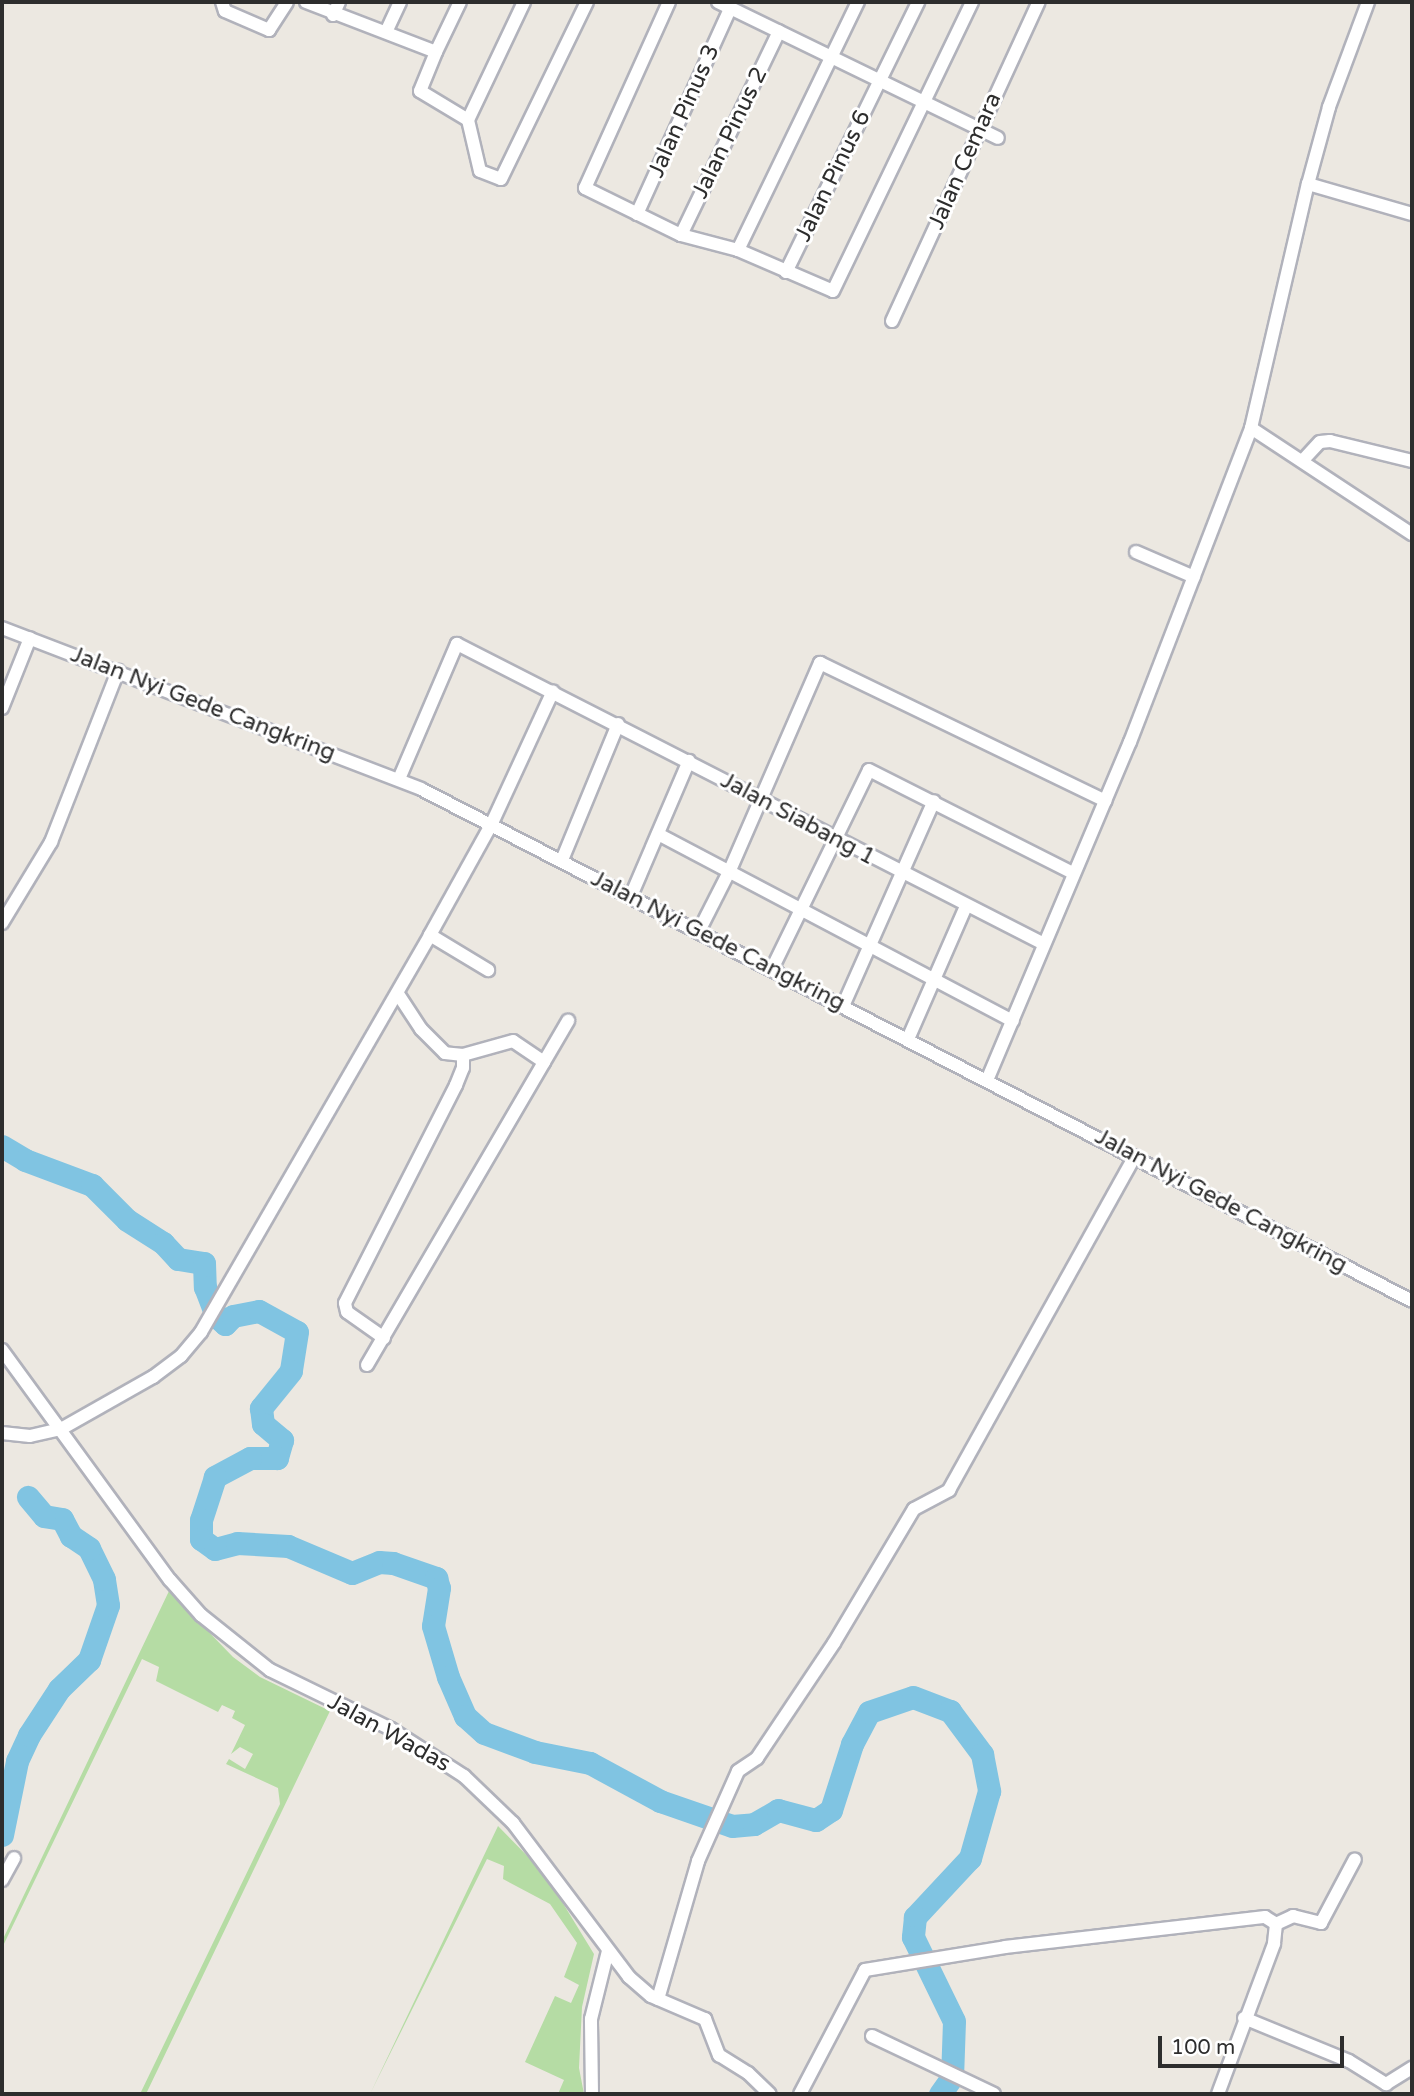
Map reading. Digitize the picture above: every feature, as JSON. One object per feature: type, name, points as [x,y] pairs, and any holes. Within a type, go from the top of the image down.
[{"type":"street","points":[[222,2],[225,11],[269,30],[287,2]]},
{"type":"street","points":[[306,2],[380,32],[387,30],[436,52]]},
{"type":"street","points":[[333,15],[339,2]]},
{"type":"street","points":[[387,30],[400,2]]},
{"type":"street","points":[[460,2],[419,91],[468,120]]},
{"type":"street","points":[[524,2],[468,120],[480,171],[505,178],[587,2]]},
{"type":"street","points":[[670,2],[584,183],[588,191],[681,235],[738,250],[827,289],[837,288],[972,2]]},
{"type":"street","points":[[718,2],[998,138]]},
{"type":"street","points":[[738,250],[858,2]]},
{"type":"street","name":"Jalan Pinus 6","points":[[786,272],[918,2]]},
{"type":"street","name":"Jalan Cemara","points":[[892,321],[1039,2]]},
{"type":"street","points":[[988,1078],[1105,801],[1194,577],[1213,517],[1251,428],[1308,184],[1329,107],[1368,2]]},
{"type":"street","name":"Jalan Pinus 3","points":[[637,214],[730,9]]},
{"type":"street","name":"Jalan Pinus 2","points":[[681,235],[779,31]]},
{"type":"street","points":[[1308,184],[1412,214]]},
{"type":"street","points":[[1251,428],[1304,459],[1412,534]]},
{"type":"street","points":[[1304,459],[1321,442],[1330,441],[1412,461]]},
{"type":"street","points":[[1136,552],[1194,577]]},
{"type":"street","name":"Jalan Nyi Gede Cangkring","points":[[2,628],[399,779],[492,823],[843,1006],[988,1078],[1412,1301]]},
{"type":"street","points":[[2,708],[30,638]]},
{"type":"street","name":"Jalan Siabang 1","points":[[399,779],[457,644],[762,797],[899,872],[1044,944]]},
{"type":"street","points":[[699,931],[730,870],[823,663],[1105,801]]},
{"type":"street","points":[[2,923],[51,842],[118,671]]},
{"type":"street","points":[[2,1433],[30,1436],[61,1429],[181,1356],[224,1292],[398,994],[492,823],[553,691]]},
{"type":"street","points":[[562,860],[618,724]]},
{"type":"street","points":[[631,896],[689,761]]},
{"type":"street","points":[[772,969],[833,836],[869,770],[1073,873]]},
{"type":"street","points":[[843,1006],[899,872],[934,802]]},
{"type":"street","points":[[658,834],[802,906],[1013,1021]]},
{"type":"street","points":[[908,1039],[966,906]]},
{"type":"street","points":[[430,935],[488,970]]},
{"type":"street","points":[[398,994],[438,1048],[463,1055],[513,1041],[544,1062]]},
{"type":"street","points":[[368,1365],[568,1021]]},
{"type":"street","points":[[384,1338],[347,1312],[345,1303],[456,1085],[463,1068],[463,1055]]},
{"type":"street","points":[[658,1999],[711,1825],[738,1771],[757,1758],[834,1643],[914,1509],[949,1490],[1135,1156]]},
{"type":"street","name":"Jalan Wadas","points":[[2,1350],[170,1580],[201,1615],[270,1670],[391,1729],[464,1776],[513,1823],[608,1951],[635,1982],[658,1999],[705,2019],[719,2056],[748,2073],[770,2094]]},
{"type":"street","points":[[2,1880],[13,1858]]},
{"type":"street","points":[[1276,1924],[1293,1916],[1321,1923],[1355,1858]]},
{"type":"street","points":[[800,2094],[863,1971],[932,1958],[1265,1917],[1276,1924]]},
{"type":"street","points":[[1218,2094],[1244,2018],[1274,1944],[1276,1924]]},
{"type":"street","points":[[592,2094],[591,2019],[599,1972],[608,1951]]},
{"type":"street","points":[[1244,2018],[1349,2061],[1386,2084],[1412,2068]]},
{"type":"street","points":[[872,2036],[994,2094]]},
{"type":"green space","points":[[169,1591],[233,1657],[260,1677],[330,1711],[146,2094],[140,2094],[280,1804],[278,1788],[226,1764],[229,1759],[245,1769],[253,1754],[240,1747],[231,1754],[245,1725],[232,1718],[235,1711],[222,1705],[218,1712],[156,1681],[159,1667],[142,1659],[2,1948],[2,1941]]},
{"type":"green space","points":[[498,1826],[545,1874],[594,1954],[582,2007],[579,2068],[584,2094],[558,2094],[564,2080],[525,2062],[555,1996],[571,2003],[579,1985],[564,1977],[577,1943],[550,1904],[503,1879],[504,1866],[487,1859],[370,2094]]},
{"type":"waterway","points":[[2,1146],[25,1160],[92,1185],[127,1220],[163,1243],[178,1259],[204,1263],[205,1287],[216,1316],[225,1324],[233,1316],[259,1311],[297,1332],[291,1371],[261,1408],[263,1424],[282,1440],[277,1458],[250,1458],[215,1477],[201,1520],[201,1539],[215,1549],[237,1543],[288,1546],[352,1573],[379,1562],[393,1563],[436,1578],[439,1588],[433,1626],[448,1677],[465,1716],[484,1733],[535,1752],[590,1763],[660,1801],[732,1826],[754,1824],[778,1810],[816,1820],[831,1810],[852,1744],[869,1712],[913,1697],[950,1711],[982,1754],[989,1791],[970,1858],[915,1917],[913,1937],[954,2021],[952,2077],[940,2094]]},
{"type":"waterway","points":[[2,1835],[17,1761],[29,1735],[59,1689],[89,1660],[108,1605],[104,1579],[89,1548],[71,1536],[62,1519],[44,1516],[28,1497]]}]
